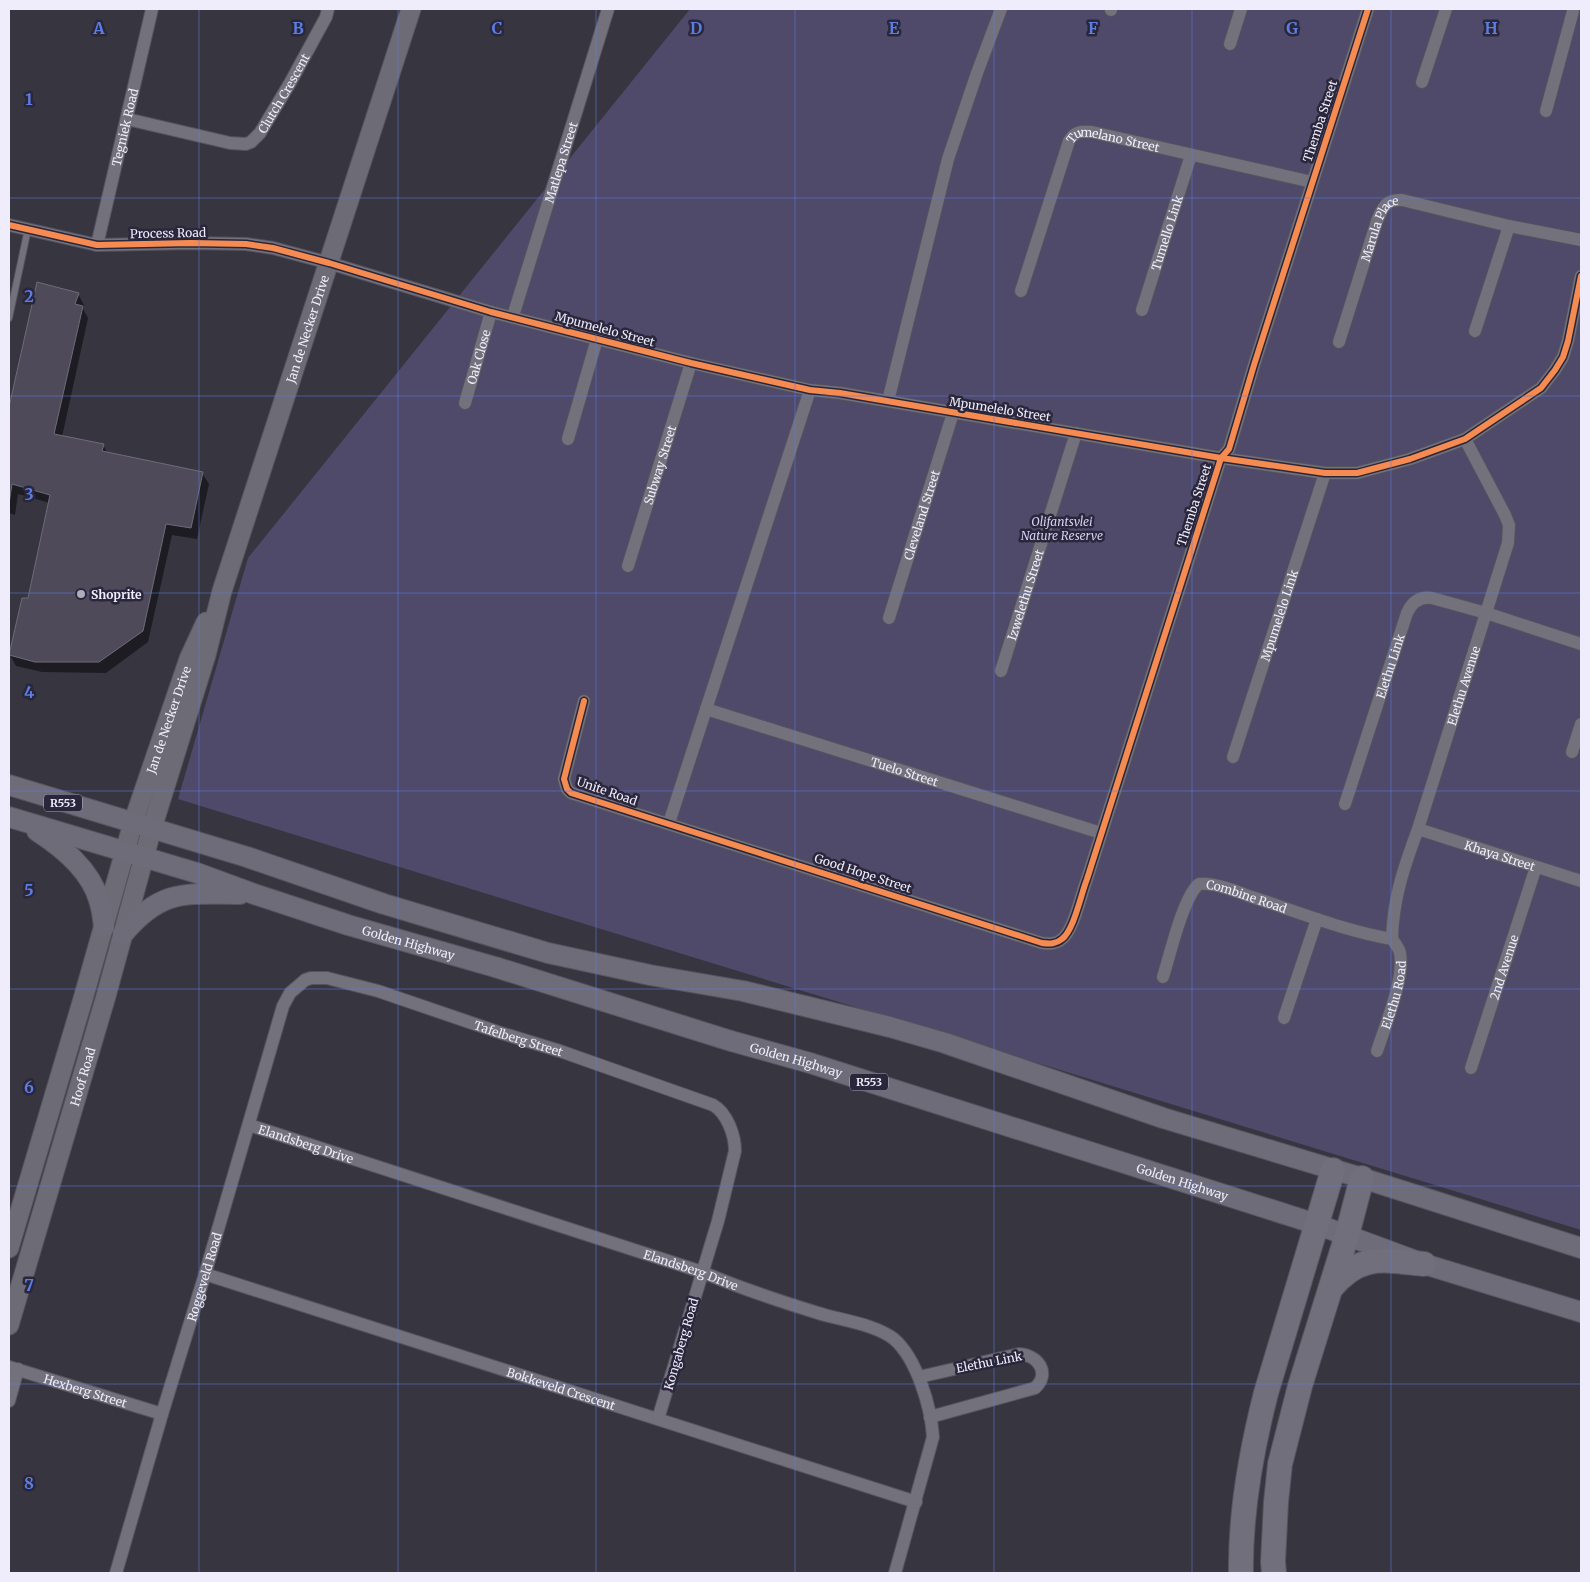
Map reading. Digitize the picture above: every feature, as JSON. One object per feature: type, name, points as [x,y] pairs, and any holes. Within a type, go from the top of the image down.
[{"type":"highway","points":[[1241,1573],[1242,1520],[1251,1454],[1266,1393],[1333,1170]]},
{"type":"highway","points":[[1274,1573],[1276,1509],[1280,1464],[1300,1386],[1347,1235],[1362,1178]]},
{"type":"highway","points":[[1329,1290],[1346,1272],[1362,1263],[1383,1261],[1424,1264]]},
{"type":"main road","name":"Jan de Necker Drive","points":[[143,825],[189,659],[222,591],[411,9]]},
{"type":"main road","name":"R553","points":[[9,786],[247,857],[384,904],[548,953],[650,975],[743,991],[890,1027],[1163,1118],[1362,1178],[1581,1248]]},
{"type":"main road","name":"Golden Highway","points":[[15,819],[197,873],[348,926],[495,968],[731,1041],[810,1063],[1316,1224],[1424,1264],[1581,1312]]},
{"type":"main road","points":[[15,819],[52,841],[78,865],[96,892],[114,931],[135,920],[162,900],[183,894],[254,894]]},
{"type":"main road","name":"Hoof Road","points":[[9,1244],[114,931],[143,825]]},
{"type":"main road","name":"Hoof Road","points":[[9,1324],[103,1006],[114,931]]},
{"type":"street","name":"Tegniek Road","points":[[97,245],[152,9]]},
{"type":"street","name":"Clutch Crescent","points":[[127,118],[230,143],[241,144],[250,142],[260,133],[276,109],[326,17],[328,9]]},
{"type":"street","name":"Matlepa Street","points":[[513,316],[608,9]]},
{"type":"street","points":[[888,401],[948,159],[1001,9]]},
{"type":"street","points":[[1230,44],[1242,9]]},
{"type":"street","name":"Themba Street","points":[[1050,944],[1062,939],[1069,930],[1221,458],[1229,449],[1232,440],[1368,9]]},
{"type":"street","points":[[1422,82],[1446,9]]},
{"type":"street","points":[[1546,111],[1572,11]]},
{"type":"street","name":"Tumelano Street","points":[[1021,291],[1069,141],[1074,134],[1082,131],[1312,182]]},
{"type":"street","name":"Tumello Link","points":[[1142,310],[1191,155]]},
{"type":"street","name":"Marula Place","points":[[1339,342],[1377,221],[1386,203],[1392,200],[1402,200],[1509,226],[1581,240]]},
{"type":"street","name":"Process Road","points":[[9,225],[97,245],[191,242],[246,244],[273,248],[328,263]]},
{"type":"street","points":[[1476,331],[1509,226]]},
{"type":"street","name":"Mpumelelo Street","points":[[328,263],[491,312],[513,316],[691,363],[810,390],[888,401],[1221,458],[1325,473],[1356,473],[1410,459],[1465,440],[1541,388],[1563,357],[1581,276]]},
{"type":"street","name":"Oak Close","points":[[465,403],[491,312]]},
{"type":"street","points":[[568,439],[597,338]]},
{"type":"street","name":"Subway Street","points":[[628,566],[691,363]]},
{"type":"street","points":[[669,823],[810,390]]},
{"type":"street","name":"Cleveland Street","points":[[889,618],[953,413]]},
{"type":"street","name":"Izwelethu Street","points":[[1000,671],[1076,433]]},
{"type":"street","name":"Elethu Avenue","points":[[1392,939],[1392,917],[1397,890],[1505,555],[1509,533],[1509,525],[1500,502],[1465,440]]},
{"type":"street","name":"Mpumelelo Link","points":[[1233,757],[1325,473]]},
{"type":"street","name":"Elethu Link","points":[[1345,804],[1407,613],[1412,604],[1425,597],[1486,613],[1581,644]]},
{"type":"street","name":"Unite Road","points":[[584,701],[564,779],[567,789],[574,794],[669,823]]},
{"type":"street","name":"Tuelo Street","points":[[706,710],[1101,833]]},
{"type":"street","points":[[1572,752],[1581,724]]},
{"type":"street","name":"Good Hope Street","points":[[669,823],[1050,944]]},
{"type":"street","name":"Khaya Street","points":[[1418,829],[1581,881]]},
{"type":"street","name":"2nd Avenue","points":[[1471,1068],[1536,867]]},
{"type":"street","name":"Combine Road","points":[[1163,978],[1186,903],[1192,891],[1199,884],[1207,883],[1341,927],[1392,939]]},
{"type":"street","points":[[1284,1018],[1317,919]]},
{"type":"street","name":"Elethu Road","points":[[1377,1051],[1396,992],[1400,972],[1400,952],[1392,939]]},
{"type":"street","name":"Tafelberg Street","points":[[298,985],[311,978],[318,977],[378,991],[560,1051],[712,1105],[721,1112],[729,1124]]},
{"type":"street","name":"Roggeveld Road","points":[[116,1573],[283,1006],[290,993],[298,985]]},
{"type":"street","name":"Kongaberg Road","points":[[658,1419],[718,1221],[735,1152],[734,1138],[729,1124]]},
{"type":"street","name":"Elandsberg Drive","points":[[249,1125],[702,1272],[743,1289],[885,1333],[893,1338],[905,1352],[919,1377],[930,1417],[933,1437],[932,1447],[895,1573]]},
{"type":"street","points":[[9,1244],[31,1246]]},
{"type":"street","name":"Bokkeveld Crescent","points":[[205,1274],[916,1502]]},
{"type":"street","name":"Elethu Link","points":[[919,1377],[1019,1354],[1036,1359],[1041,1368],[1040,1381],[1035,1388],[930,1417]]},
{"type":"street","points":[[9,1401],[13,1368]]},
{"type":"street","name":"Hexberg Street","points":[[13,1368],[162,1414]]},
{"type":"lane","points":[[9,318],[28,229]]},
{"type":"green space","name":"Olifantsvlei Nature Reserve","points":[[690,9],[1581,9],[1581,1230],[178,799],[248,558]]},
{"type":"building","points":[[37,282],[79,293],[75,304],[83,306],[54,434],[104,444],[102,451],[203,472],[191,528],[166,524],[143,631],[99,662],[35,662],[9,655],[22,598],[28,598],[50,495],[12,484],[9,504],[9,407]]},
{"type":"cycle path","points":[[584,701],[564,779],[567,789],[571,793],[1042,943],[1053,943],[1062,939],[1070,928],[1077,911],[1221,458],[1229,449],[1368,9]]},
{"type":"cycle path","points":[[9,225],[97,245],[191,243],[246,244],[273,248],[491,312],[691,363],[810,390],[840,393],[1221,458],[1325,473],[1357,473],[1410,459],[1465,439],[1541,388],[1563,357],[1581,276]]},
{"type":"place","name":"Shoprite","points":[[81,594]]}]
